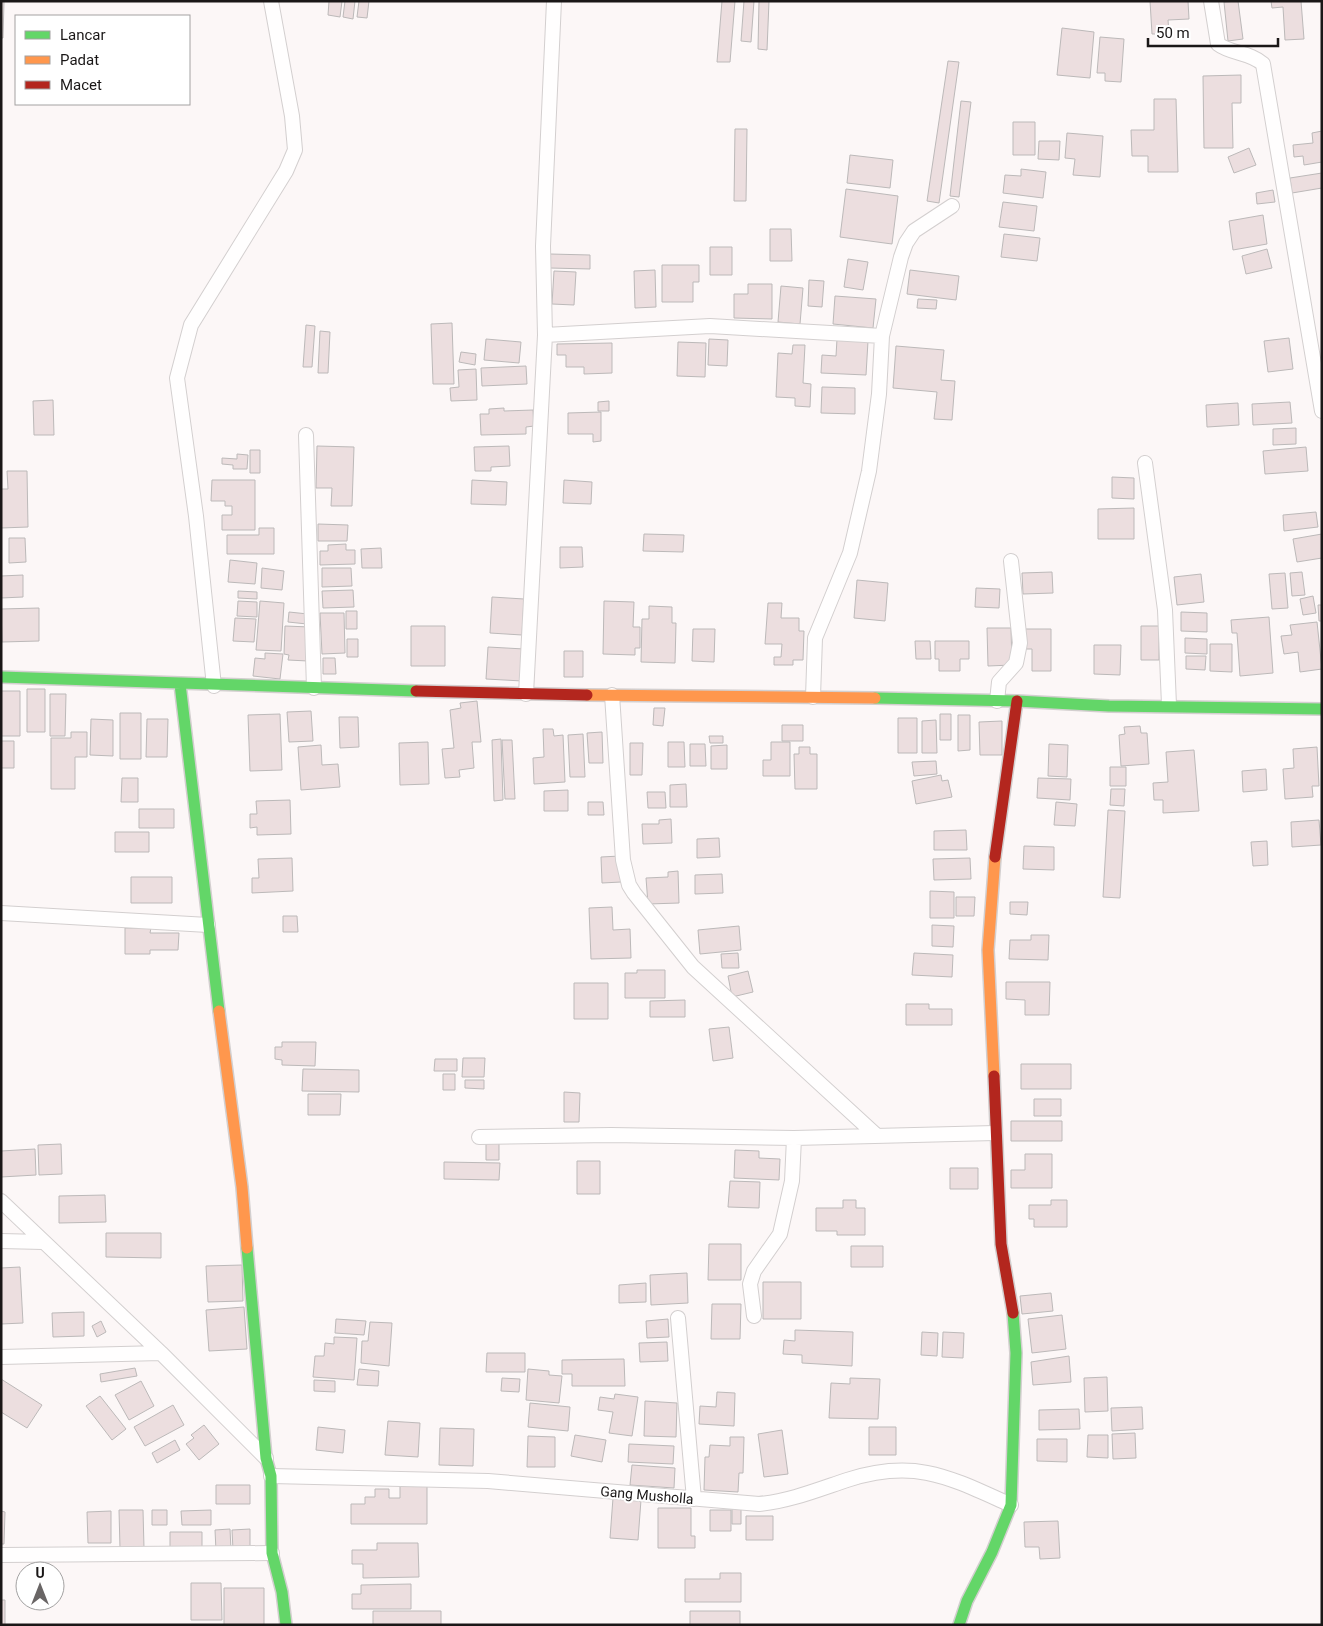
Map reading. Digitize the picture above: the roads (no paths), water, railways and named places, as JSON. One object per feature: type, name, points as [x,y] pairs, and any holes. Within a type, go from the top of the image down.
[{"type":"street","points":[[214,686],[196,516],[177,378],[191,325],[286,171],[295,150],[292,116],[271,1]]},
{"type":"street","points":[[526,689],[545,334],[543,246],[554,1]]},
{"type":"street","points":[[1211,1],[1218,44],[1223,48],[1258,59],[1263,64],[1318,360],[1322,411]]},
{"type":"street","points":[[813,697],[815,638],[850,553],[869,471],[879,394],[882,336],[906,243],[914,231],[952,206]]},
{"type":"street","points":[[545,334],[710,326],[882,336]]},
{"type":"street","points":[[306,435],[314,688]]},
{"type":"street","points":[[1145,463],[1166,610],[1169,705]]},
{"type":"street","points":[[997,701],[998,682],[1016,663],[1020,643],[1011,561]]},
{"type":"street","points":[[1,677],[214,686],[526,689],[612,695],[1017,701],[1109,706],[1169,705],[1322,709]]},
{"type":"street","points":[[180,684],[208,924],[242,1187],[266,1458],[271,1476],[272,1553],[282,1592],[286,1625]]},
{"type":"street","points":[[612,695],[623,860],[629,885],[693,967],[877,1136]]},
{"type":"street","points":[[959,1625],[967,1601],[992,1552],[1011,1505],[1016,1353],[1015,1327],[1002,1244],[995,1133],[988,950],[990,901],[1017,701]]},
{"type":"street","points":[[1,913],[208,924]]},
{"type":"street","points":[[479,1137],[611,1134],[794,1138],[995,1133]]},
{"type":"street","points":[[754,1316],[750,1284],[754,1271],[780,1234],[792,1181],[794,1138]]},
{"type":"street","points":[[1,1201],[161,1353],[266,1458]]},
{"type":"street","points":[[1,1241],[43,1242]]},
{"type":"street","points":[[678,1318],[694,1499]]},
{"type":"street","points":[[1,1357],[161,1353]]},
{"type":"street","name":"Gang Musholla","points":[[271,1476],[488,1481],[759,1504],[782,1502],[875,1472],[901,1469],[936,1474],[1011,1505]]},
{"type":"street","points":[[1,1555],[272,1553]]}]
